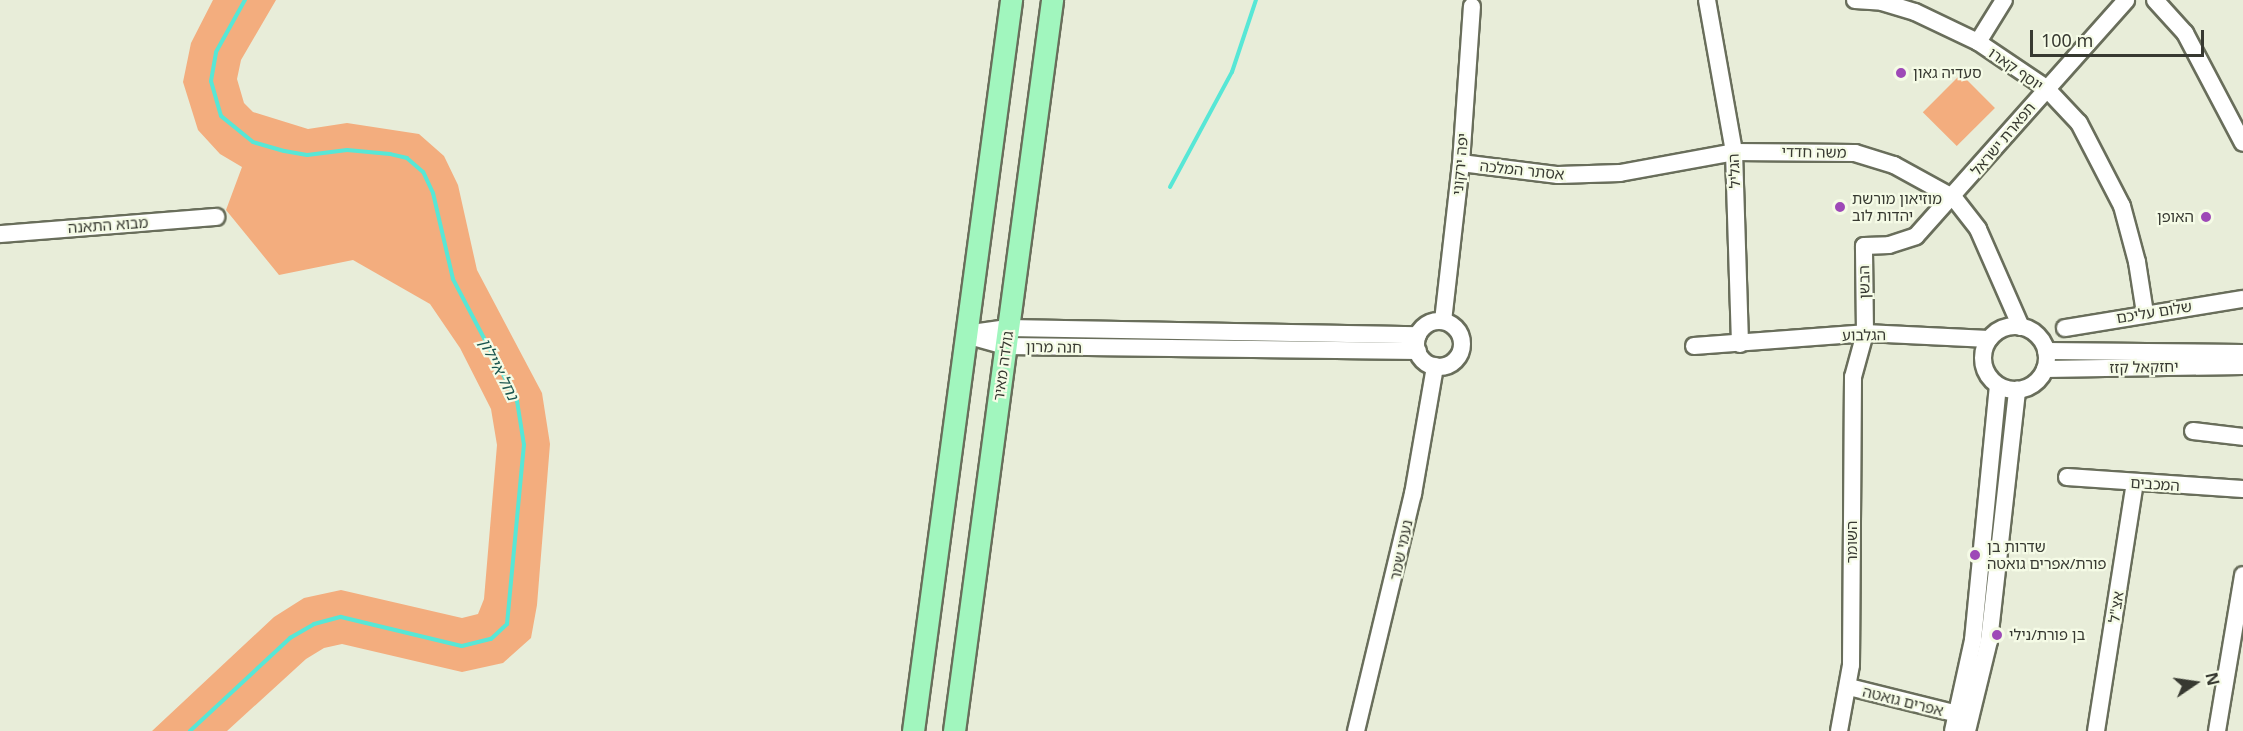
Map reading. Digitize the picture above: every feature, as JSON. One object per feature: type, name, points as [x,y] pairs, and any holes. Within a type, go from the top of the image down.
[{"type":"main road","points":[[913,731],[1011,0]]},
{"type":"main road","name":"גולדה מאיר","points":[[954,731],[1052,0]]},
{"type":"street","name":"הגליל","points":[[1707,0],[1734,153],[1740,344]]},
{"type":"street","name":"יוסף קארו","points":[[1855,0],[1882,2],[1915,12],[1978,42],[2046,88],[2079,123],[2117,196],[2137,262],[2145,313]]},
{"type":"street","points":[[1978,42],[2004,0]]},
{"type":"street","name":"תפארת ישראל","points":[[1953,198],[2046,88],[2126,0]]},
{"type":"street","points":[[2155,0],[2185,33],[2243,143]]},
{"type":"street","name":"יפה ירקוני","points":[[1443,321],[1461,164],[1472,6]]},
{"type":"street","name":"משה חדדי","points":[[1620,173],[1734,153],[1855,153],[1894,165],[1953,198],[1978,229],[2021,327]]},
{"type":"street","name":"אסתר המלכה","points":[[1461,164],[1558,175],[1620,173]]},
{"type":"street","name":"הבשן","points":[[1857,352],[1865,333],[1864,246],[1889,245],[1916,236],[1953,198]]},
{"type":"street","name":"מבוא התאנה","points":[[0,234],[216,217]]},
{"type":"street","name":"שלום עליכם","points":[[2065,328],[2145,313],[2243,299]]},
{"type":"street","points":[[1443,321],[1457,330],[1461,348],[1452,362],[1435,366],[1427,363],[1418,343],[1425,325],[1443,321]]},
{"type":"street","points":[[1955,723],[1973,640],[1998,386],[1983,364],[1989,339],[2001,329],[2021,327],[2037,336],[2046,351],[2045,369],[2034,384],[2017,390],[1998,386]]},
{"type":"street","name":"הגלבוע","points":[[1694,346],[1865,333],[1989,339]]},
{"type":"street","name":"חנה מרון","points":[[966,334],[1007,337],[1418,343]]},
{"type":"street","name":"יחזקאל קזז","points":[[2046,351],[2243,353]]},
{"type":"street","name":"השומר","points":[[1839,731],[1849,687],[1853,377],[1857,352]]},
{"type":"street","name":"נעמי שמר","points":[[1356,731],[1411,506],[1435,366]]},
{"type":"street","name":"יחזקאל קזז","points":[[2045,369],[2243,366]]},
{"type":"street","points":[[1967,731],[1989,641],[2017,390]]},
{"type":"street","points":[[2193,431],[2243,437]]},
{"type":"street","name":"המכבים","points":[[2067,477],[2243,489]]},
{"type":"street","name":"אצ\"ל","points":[[2096,731],[2135,483]]},
{"type":"street","points":[[2217,731],[2243,575]]},
{"type":"street","name":"אפרים גואטה","points":[[1849,687],[1955,723]]},
{"type":"shaded area","points":[[213,0],[276,0],[241,60],[237,79],[244,103],[253,112],[308,129],[347,123],[419,134],[444,156],[458,185],[477,270],[542,393],[550,444],[537,605],[531,638],[503,663],[462,672],[342,644],[324,648],[306,659],[227,731],[152,731],[274,617],[304,598],[341,590],[462,618],[478,614],[484,599],[497,445],[491,409],[460,348],[430,304],[353,260],[279,275],[226,210],[242,167],[220,154],[198,130],[183,82],[191,43]]},
{"type":"shaded area","points":[[1961,74],[1995,108],[1957,146],[1923,112]]},
{"type":"waterway","name":"נחל איילון","points":[[190,731],[290,638],[314,624],[341,617],[462,646],[491,639],[507,624],[524,445],[517,401],[453,279],[433,193],[423,172],[407,158],[390,154],[347,150],[307,155],[284,151],[253,142],[221,116],[211,81],[216,52],[245,0]]},
{"type":"waterway","points":[[1170,187],[1232,72],[1256,0]]},
{"type":"place","name":"סעדיה גאון","points":[[1901,73]]},
{"type":"place","name":"מוזיאון מורשת יהדות לוב","points":[[1840,207]]},
{"type":"place","name":"האופן","points":[[2206,217]]},
{"type":"place","name":"שדרות בן פורת/אפרים גואטה","points":[[1975,555]]},
{"type":"place","name":"בן פורת/נילי","points":[[1997,635]]}]
